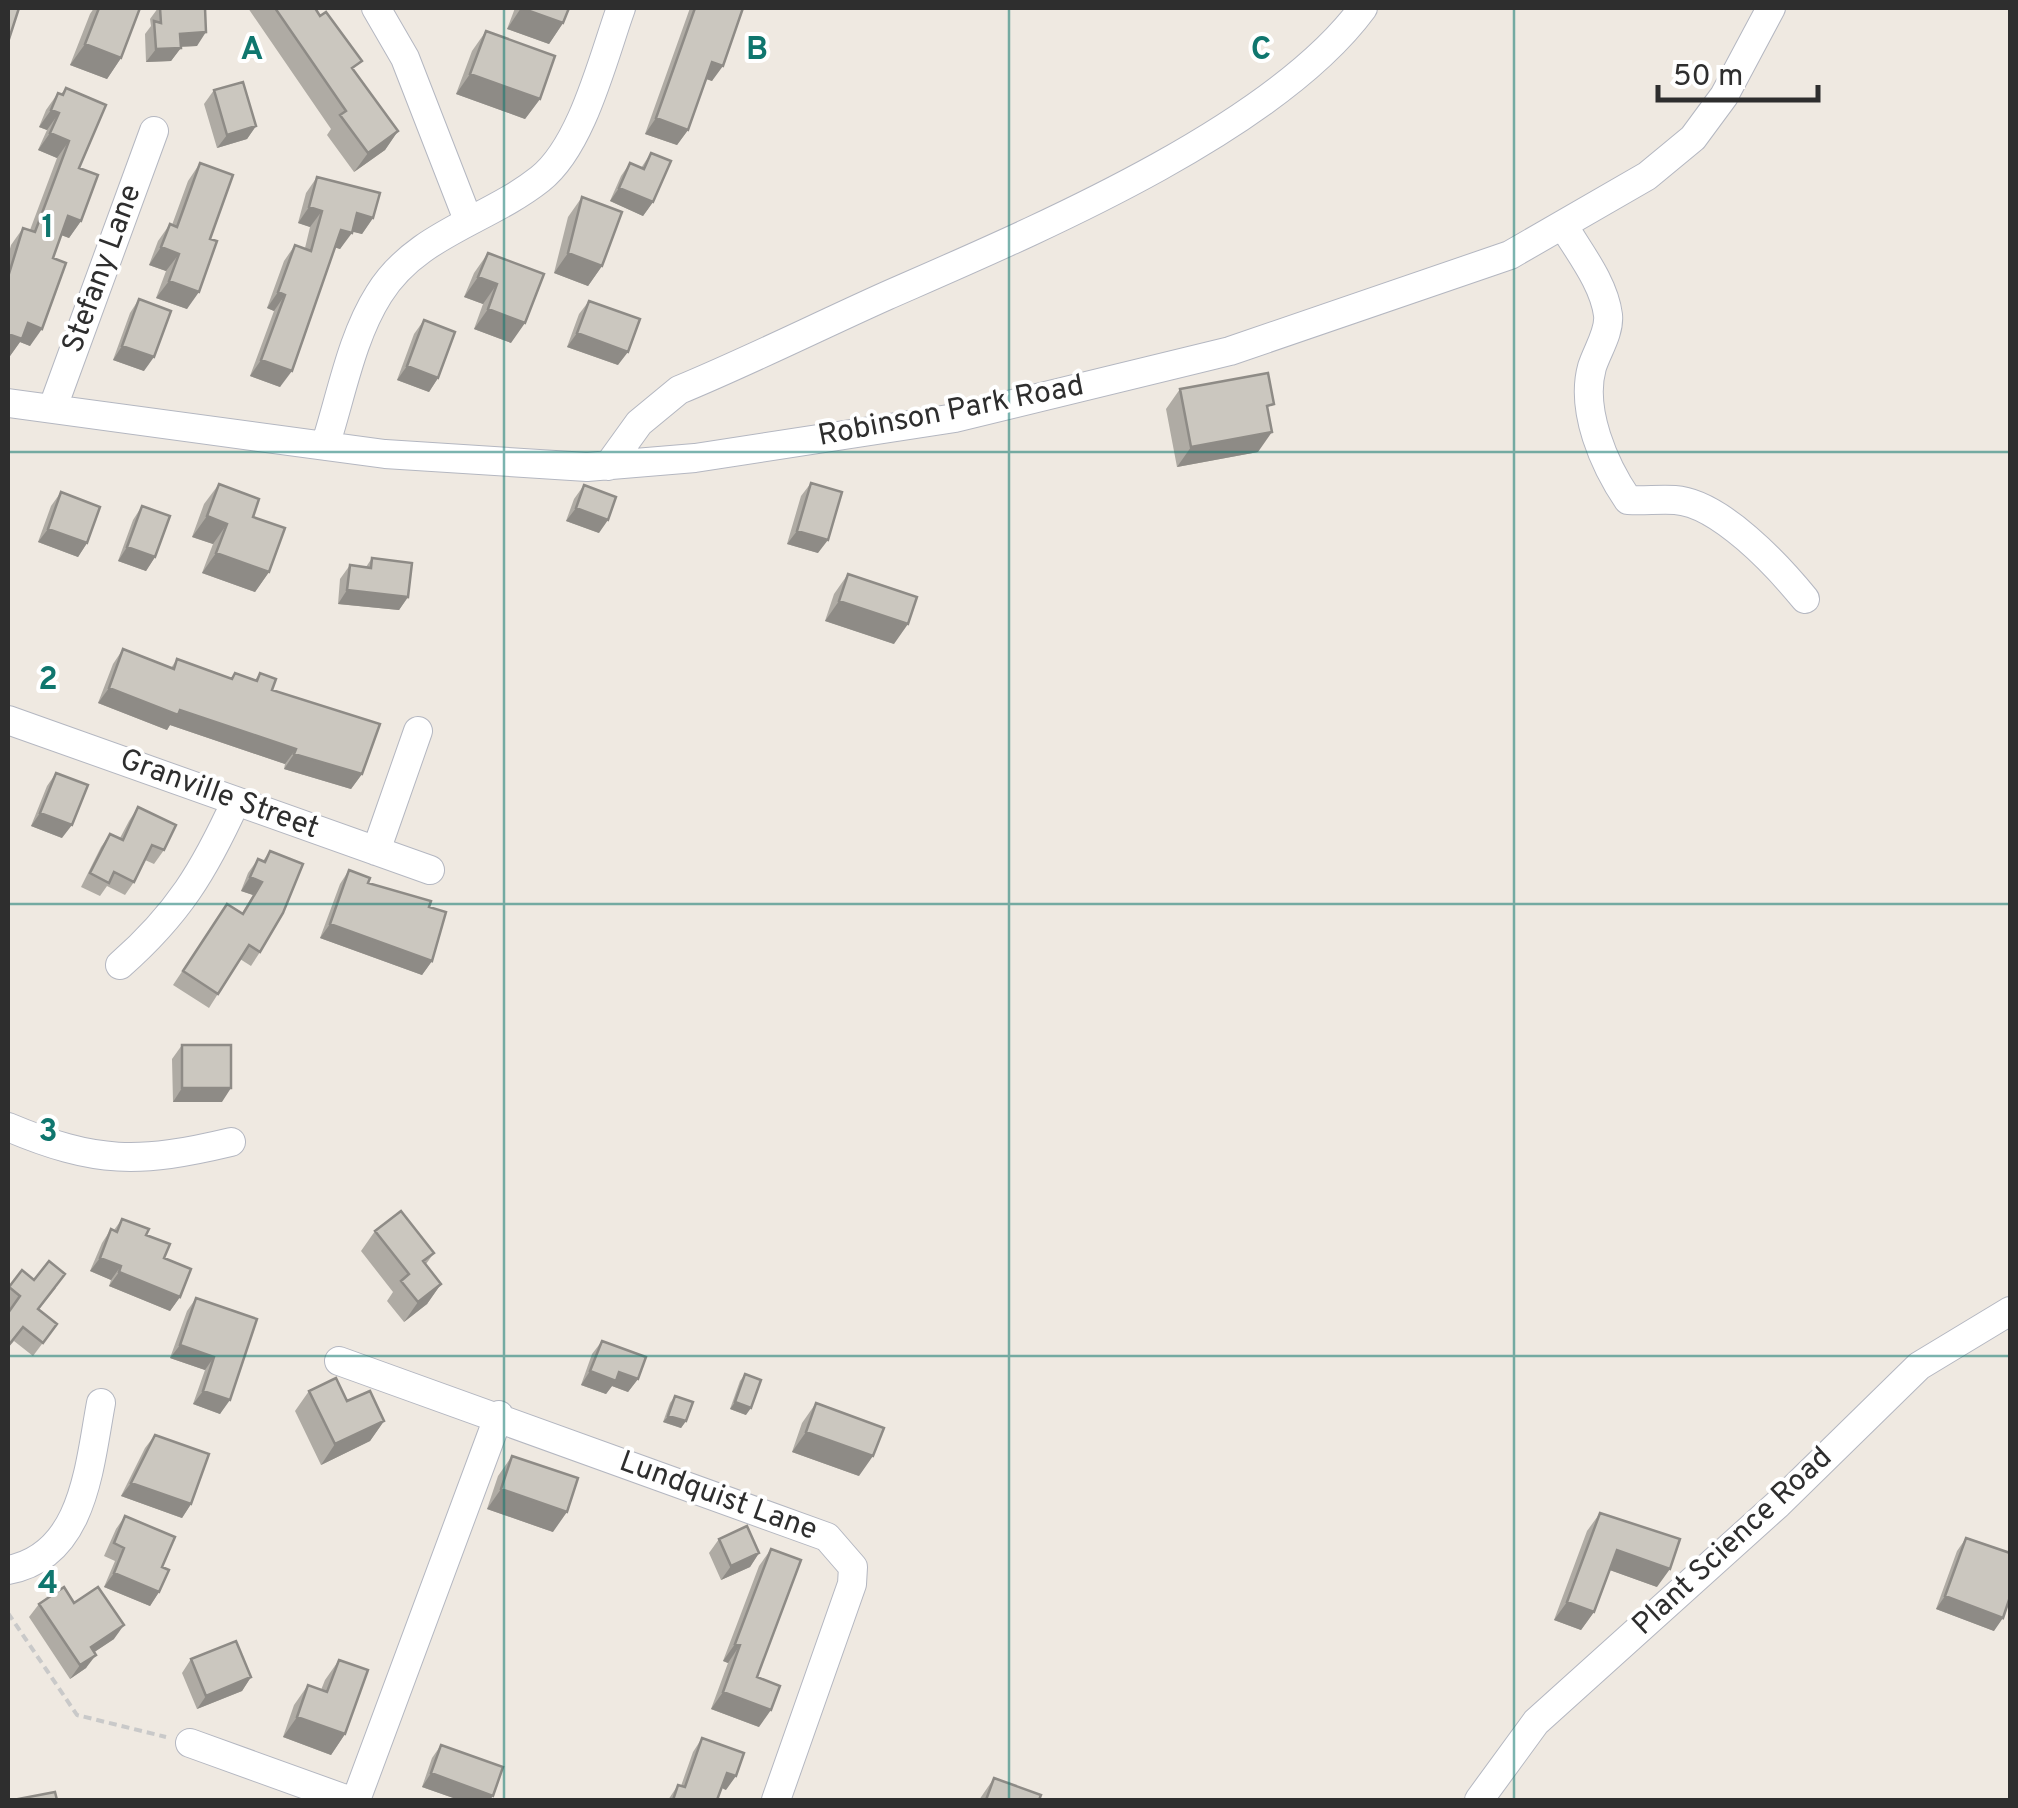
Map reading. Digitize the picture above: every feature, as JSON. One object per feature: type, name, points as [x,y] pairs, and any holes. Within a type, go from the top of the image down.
[{"type":"street","points":[[376,8],[405,58],[468,220]]},
{"type":"street","points":[[326,446],[363,326],[379,292],[416,252],[542,178],[577,128],[621,8]]},
{"type":"street","points":[[608,466],[639,423],[679,390],[1057,220],[1228,124],[1306,65],[1363,8]]},
{"type":"street","name":"Robinson Park Road","points":[[8,402],[385,454],[608,466],[694,458],[955,418],[1230,351],[1510,255],[1647,176],[1692,138],[1724,96],[1771,8]]},
{"type":"street","name":"Stefany Lane","points":[[53,407],[154,130]]},
{"type":"street","points":[[1563,225],[1603,296],[1609,320],[1591,370],[1588,394],[1604,461],[1628,500],[1678,500],[1701,508],[1754,544],[1805,600]]},
{"type":"street","name":"Granville Street","points":[[8,720],[430,870]]},
{"type":"street","points":[[376,851],[418,731]]},
{"type":"street","points":[[120,966],[161,930],[190,894],[236,802]]},
{"type":"street","points":[[8,1127],[111,1159],[168,1157],[231,1142]]},
{"type":"street","name":"Plant Science Road","points":[[1479,1800],[1536,1722],[1778,1504],[1919,1366],[2010,1314]]},
{"type":"street","name":"Lundquist Lane","points":[[339,1361],[797,1522],[827,1536],[842,1551],[852,1567],[852,1584],[776,1800]]},
{"type":"street","points":[[8,1570],[39,1562],[59,1544],[88,1473],[101,1402]]},
{"type":"street","points":[[356,1800],[498,1415]]},
{"type":"street","points":[[190,1743],[348,1800]]},
{"type":"path","points":[[8,1613],[77,1716],[190,1743]]},
{"type":"building","points":[[8,8],[19,8],[8,42]]},
{"type":"building","points":[[99,8],[140,8],[121,58],[85,44]]},
{"type":"building","points":[[160,8],[205,8],[206,32],[180,34],[181,48],[156,49],[154,21],[161,23]]},
{"type":"building","points":[[275,8],[315,8],[320,16],[326,12],[362,61],[352,68],[398,131],[368,153],[340,115],[346,111]]},
{"type":"building","points":[[521,8],[569,8],[563,23]]},
{"type":"building","points":[[695,8],[743,8],[723,66],[712,62],[688,130],[656,118]]},
{"type":"building","points":[[486,31],[555,56],[540,99],[470,74]]},
{"type":"building","points":[[243,82],[256,126],[227,135],[214,90]]},
{"type":"building","points":[[66,88],[106,105],[79,168],[98,175],[81,221],[68,216],[53,258],[66,263],[42,329],[28,323],[22,339],[8,334],[8,277],[23,228],[35,232],[69,141],[50,133],[59,113],[51,110],[58,93],[63,95]]},
{"type":"building","points":[[651,153],[671,161],[653,202],[619,188],[630,163],[644,169]]},
{"type":"building","points":[[200,163],[233,175],[210,239],[217,241],[199,292],[169,281],[179,254],[161,247],[170,224],[177,227]]},
{"type":"building","points":[[317,177],[380,193],[373,218],[357,213],[352,233],[341,230],[292,371],[261,360],[285,295],[278,292],[295,245],[311,251],[322,211],[309,207]]},
{"type":"building","points":[[582,197],[622,212],[602,266],[568,253]]},
{"type":"building","points":[[488,253],[544,274],[525,323],[488,309],[497,284],[478,277]]},
{"type":"building","points":[[139,299],[171,311],[154,357],[122,346]]},
{"type":"building","points":[[589,301],[640,319],[628,352],[577,333]]},
{"type":"building","points":[[424,320],[455,332],[438,378],[407,366]]},
{"type":"building","points":[[1268,373],[1274,404],[1267,406],[1272,432],[1191,447],[1180,389]]},
{"type":"building","points":[[811,483],[842,492],[828,540],[797,531]]},
{"type":"building","points":[[219,484],[259,499],[253,517],[285,528],[269,572],[216,553],[227,524],[207,516]]},
{"type":"building","points":[[584,485],[616,497],[608,520],[576,508]]},
{"type":"building","points":[[61,492],[100,507],[87,543],[48,529]]},
{"type":"building","points":[[142,506],[170,516],[155,557],[127,547]]},
{"type":"building","points":[[372,558],[412,563],[408,597],[347,590],[350,565],[371,568]]},
{"type":"building","points":[[848,574],[917,597],[908,624],[839,601]]},
{"type":"building","points":[[123,649],[174,669],[177,659],[232,679],[235,673],[257,681],[260,673],[276,679],[272,690],[380,724],[362,774],[294,754],[296,749],[180,710],[178,715],[109,688]]},
{"type":"building","points":[[56,773],[88,785],[72,825],[40,813]]},
{"type":"building","points":[[138,807],[176,825],[164,850],[152,845],[134,882],[114,872],[109,883],[90,873],[110,834],[123,840]]},
{"type":"building","points":[[270,851],[303,864],[283,913],[260,952],[249,945],[218,994],[183,971],[227,904],[243,914],[262,882],[250,877],[258,859],[265,862]]},
{"type":"building","points":[[349,870],[370,878],[368,883],[431,901],[429,907],[446,912],[432,961],[330,924]]},
{"type":"building","points":[[182,1045],[231,1045],[231,1088],[182,1088]]},
{"type":"building","points":[[401,1211],[434,1253],[423,1261],[441,1284],[418,1302],[401,1281],[409,1274],[375,1231]]},
{"type":"building","points":[[122,1219],[149,1229],[146,1235],[170,1244],[164,1258],[191,1269],[180,1297],[119,1272],[121,1266],[100,1258],[111,1229],[117,1232]]},
{"type":"building","points":[[49,1261],[65,1274],[38,1309],[57,1324],[43,1343],[23,1327],[8,1346],[8,1313],[20,1296],[9,1287],[22,1270],[34,1280]]},
{"type":"building","points":[[196,1298],[257,1319],[230,1400],[203,1391],[214,1357],[180,1345]]},
{"type":"building","points":[[602,1341],[646,1357],[638,1379],[619,1372],[616,1381],[590,1371]]},
{"type":"building","points":[[745,1374],[761,1380],[751,1408],[735,1402]]},
{"type":"building","points":[[336,1378],[347,1401],[370,1391],[384,1421],[335,1444],[309,1391]]},
{"type":"building","points":[[675,1396],[693,1402],[686,1421],[668,1416]]},
{"type":"building","points":[[816,1403],[884,1428],[873,1456],[806,1432]]},
{"type":"building","points":[[155,1435],[209,1454],[191,1504],[131,1483]]},
{"type":"building","points":[[512,1456],[578,1478],[567,1512],[501,1489]]},
{"type":"building","points":[[1600,1513],[1680,1539],[1670,1569],[1617,1550],[1594,1612],[1567,1602]]},
{"type":"building","points":[[125,1516],[175,1537],[162,1567],[169,1570],[159,1592],[114,1573],[124,1548],[114,1543]]},
{"type":"building","points":[[747,1526],[759,1553],[731,1566],[719,1539]]},
{"type":"building","points":[[1966,1538],[2010,1553],[2010,1597],[2003,1618],[1945,1596]]},
{"type":"building","points":[[771,1549],[801,1560],[757,1677],[780,1686],[771,1710],[723,1692],[740,1645],[735,1644]]},
{"type":"building","points":[[64,1587],[74,1603],[98,1587],[124,1625],[91,1647],[96,1655],[80,1665],[39,1604]]},
{"type":"building","points":[[236,1641],[251,1677],[206,1696],[191,1659]]},
{"type":"building","points":[[339,1660],[368,1670],[345,1734],[297,1717],[308,1685],[327,1692]]},
{"type":"building","points":[[702,1738],[744,1753],[736,1776],[727,1773],[717,1800],[673,1800],[678,1785],[685,1787]]},
{"type":"building","points":[[441,1745],[503,1767],[493,1796],[431,1773]]},
{"type":"building","points":[[994,1778],[1041,1795],[1039,1800],[986,1800]]},
{"type":"building","points":[[55,1792],[57,1800],[18,1800],[18,1799]]}]
